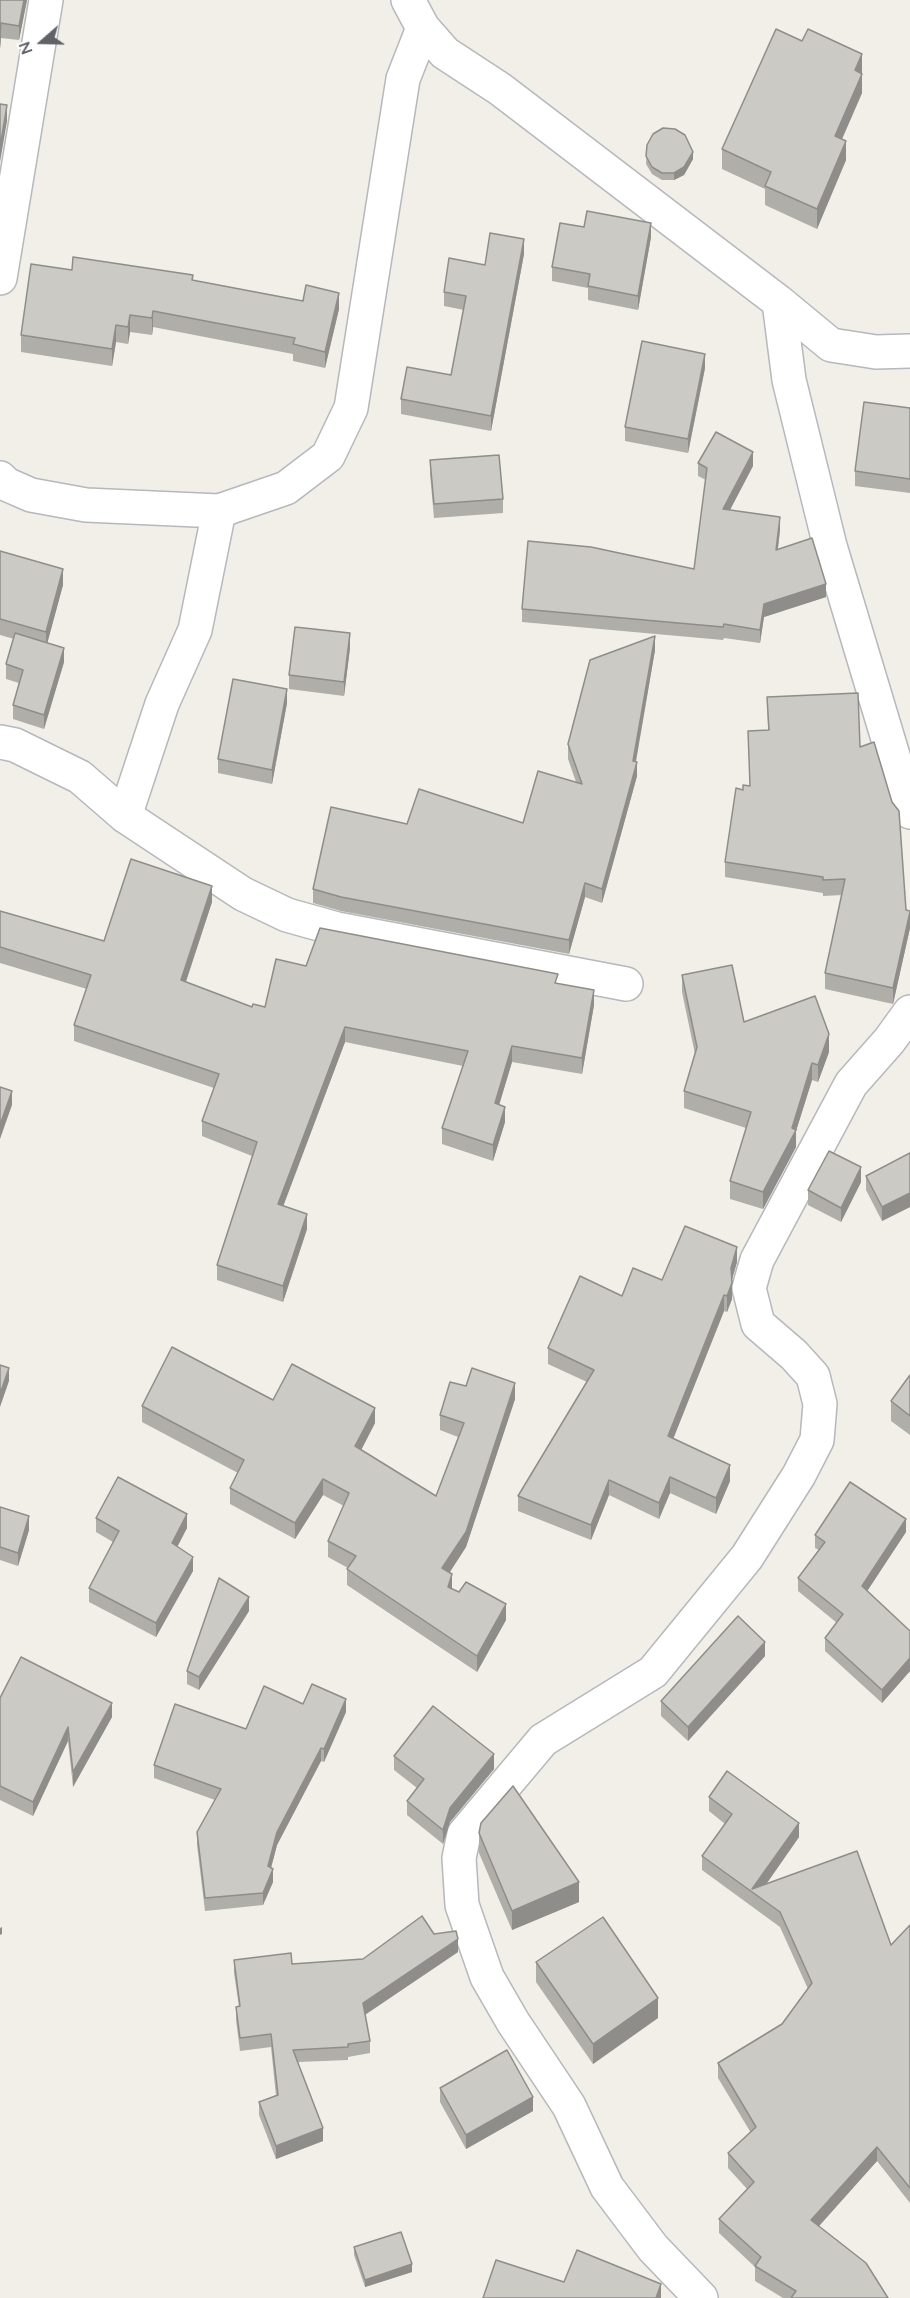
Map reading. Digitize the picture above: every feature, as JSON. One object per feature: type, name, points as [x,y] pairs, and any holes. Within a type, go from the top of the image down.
[{"type":"street","points":[[0,278],[46,0]]},
{"type":"street","points":[[408,0],[423,28],[445,53],[500,89],[779,302],[831,345],[876,352],[910,351]]},
{"type":"street","points":[[0,478],[6,484],[31,495],[86,505],[219,511],[286,488],[328,456],[351,408],[403,80],[423,28]]},
{"type":"street","points":[[779,302],[789,380],[828,535],[910,812]]},
{"type":"street","points":[[125,816],[162,704],[195,630],[219,511]]},
{"type":"street","points":[[0,742],[15,745],[80,777],[125,816],[243,894],[286,915],[349,932],[626,984]]},
{"type":"street","points":[[701,2298],[653,2248],[608,2187],[569,2106],[513,2022],[487,1977],[462,1905],[459,1858],[465,1834],[543,1740],[653,1672],[747,1557],[817,1440],[820,1404],[813,1376],[794,1355],[758,1324],[749,1288],[757,1260],[851,1084],[889,1041],[910,1012]]},
{"type":"building","points":[[0,0],[24,0],[19,26],[1,23],[0,34]]},
{"type":"building","points":[[776,29],[802,41],[808,29],[862,54],[855,70],[862,74],[835,136],[846,141],[817,209],[765,186],[771,172],[722,149]]},
{"type":"building","points":[[0,104],[7,105],[0,147]]},
{"type":"building","points":[[663,128],[675,129],[685,135],[693,152],[684,167],[674,173],[662,173],[652,167],[646,156],[647,145],[653,134]]},
{"type":"building","points":[[587,211],[651,223],[638,296],[588,286],[590,274],[552,267],[560,223],[584,227]]},
{"type":"building","points":[[490,233],[524,239],[491,416],[401,399],[407,367],[451,375],[466,296],[444,292],[449,258],[485,265]]},
{"type":"building","points":[[73,257],[193,275],[192,280],[303,301],[306,285],[339,293],[325,352],[293,344],[295,338],[153,311],[152,318],[130,315],[128,327],[116,325],[112,349],[21,335],[31,264],[72,270]]},
{"type":"building","points":[[642,341],[705,354],[688,439],[625,427]]},
{"type":"building","points":[[864,402],[910,408],[910,479],[855,471]]},
{"type":"building","points":[[716,432],[753,452],[723,509],[780,517],[776,550],[812,538],[826,584],[764,604],[760,630],[724,624],[723,627],[522,609],[528,541],[591,547],[694,569],[707,468],[698,463]]},
{"type":"building","points":[[499,455],[503,499],[434,504],[430,460]]},
{"type":"building","points":[[0,551],[63,569],[46,632],[0,619]]},
{"type":"building","points":[[295,627],[350,633],[344,682],[289,675]]},
{"type":"building","points":[[15,633],[64,648],[44,715],[13,705],[23,670],[6,664]]},
{"type":"building","points":[[655,636],[633,761],[637,762],[602,889],[585,883],[569,940],[341,897],[313,889],[331,807],[407,824],[419,789],[523,823],[538,771],[582,784],[568,744],[590,660]]},
{"type":"building","points":[[233,679],[287,689],[272,770],[218,759]]},
{"type":"building","points":[[858,693],[860,747],[874,742],[892,802],[899,811],[906,910],[910,912],[893,988],[825,973],[845,879],[823,880],[823,877],[725,862],[736,788],[743,790],[743,785],[750,786],[748,731],[769,730],[767,697]]},
{"type":"building","points":[[131,859],[212,886],[181,980],[252,1007],[253,1004],[265,1007],[276,959],[306,966],[320,928],[558,974],[555,983],[594,990],[582,1058],[512,1046],[495,1103],[505,1107],[493,1145],[442,1128],[468,1051],[345,1027],[278,1204],[307,1214],[283,1286],[217,1265],[257,1142],[202,1121],[219,1074],[74,1025],[91,975],[0,947],[0,911],[104,941]]},
{"type":"building","points":[[732,965],[744,1022],[815,996],[829,1034],[818,1065],[812,1063],[792,1128],[796,1130],[763,1192],[730,1181],[751,1112],[684,1091],[697,1047],[682,975]]},
{"type":"building","points":[[0,1087],[12,1091],[0,1125]]},
{"type":"building","points":[[829,1151],[861,1167],[841,1208],[808,1190]]},
{"type":"building","points":[[910,1153],[910,1193],[882,1207],[866,1176]]},
{"type":"building","points":[[685,1226],[737,1247],[731,1268],[732,1283],[727,1296],[724,1295],[668,1436],[730,1465],[716,1498],[670,1477],[659,1503],[609,1480],[591,1525],[518,1496],[594,1370],[548,1348],[580,1276],[622,1296],[633,1268],[662,1280]]},
{"type":"building","points":[[172,1347],[273,1400],[292,1364],[375,1408],[355,1446],[436,1496],[464,1423],[440,1415],[450,1382],[466,1386],[472,1368],[515,1383],[466,1532],[442,1568],[452,1574],[448,1587],[459,1592],[466,1582],[506,1604],[477,1656],[347,1569],[356,1556],[328,1541],[349,1493],[323,1479],[295,1523],[230,1488],[244,1460],[142,1406]]},
{"type":"building","points":[[0,1365],[9,1368],[0,1394]]},
{"type":"building","points":[[910,1375],[910,1416],[891,1401]]},
{"type":"building","points":[[118,1477],[187,1514],[172,1543],[193,1557],[156,1623],[89,1588],[119,1531],[96,1518]]},
{"type":"building","points":[[850,1482],[906,1519],[862,1586],[910,1631],[910,1658],[882,1690],[825,1638],[843,1614],[798,1578],[825,1542],[815,1535]]},
{"type":"building","points":[[0,1507],[29,1516],[18,1553],[0,1547]]},
{"type":"building","points":[[219,1578],[249,1597],[199,1677],[187,1671]]},
{"type":"building","points":[[738,1616],[765,1642],[688,1727],[661,1701]]},
{"type":"building","points":[[21,1657],[112,1703],[73,1772],[68,1727],[33,1802],[0,1786],[0,1698]]},
{"type":"building","points":[[312,1684],[346,1699],[324,1749],[321,1748],[277,1832],[268,1866],[273,1869],[263,1893],[205,1898],[197,1832],[221,1789],[154,1765],[175,1704],[246,1729],[264,1686],[303,1704]]},
{"type":"building","points":[[433,1706],[494,1754],[450,1808],[443,1830],[407,1801],[424,1779],[394,1756]]},
{"type":"building","points":[[727,1771],[799,1823],[752,1889],[857,1851],[891,1945],[910,1925],[910,2188],[877,2147],[811,2220],[866,2263],[888,2298],[791,2298],[796,2291],[755,2266],[761,2257],[719,2219],[754,2182],[728,2153],[756,2127],[718,2063],[782,2024],[812,1983],[780,1912],[702,1856],[732,1814],[709,1797]]},
{"type":"building","points":[[513,1786],[579,1882],[512,1911],[479,1833],[481,1823]]},
{"type":"building","points":[[422,1916],[434,1934],[456,1931],[458,1939],[363,2003],[370,2041],[348,2044],[348,2047],[293,2050],[323,2128],[276,2146],[259,2102],[278,2095],[271,2034],[240,2038],[236,2007],[240,2006],[234,1960],[291,1953],[292,1964],[363,1959]]},
{"type":"building","points":[[603,1917],[658,1998],[593,2044],[536,1962]]},
{"type":"building","points":[[507,2050],[533,2097],[466,2135],[440,2088]]},
{"type":"building","points":[[401,2232],[412,2264],[365,2280],[354,2247]]},
{"type":"building","points":[[577,2250],[661,2284],[656,2298],[483,2298],[496,2260],[564,2282]]}]
